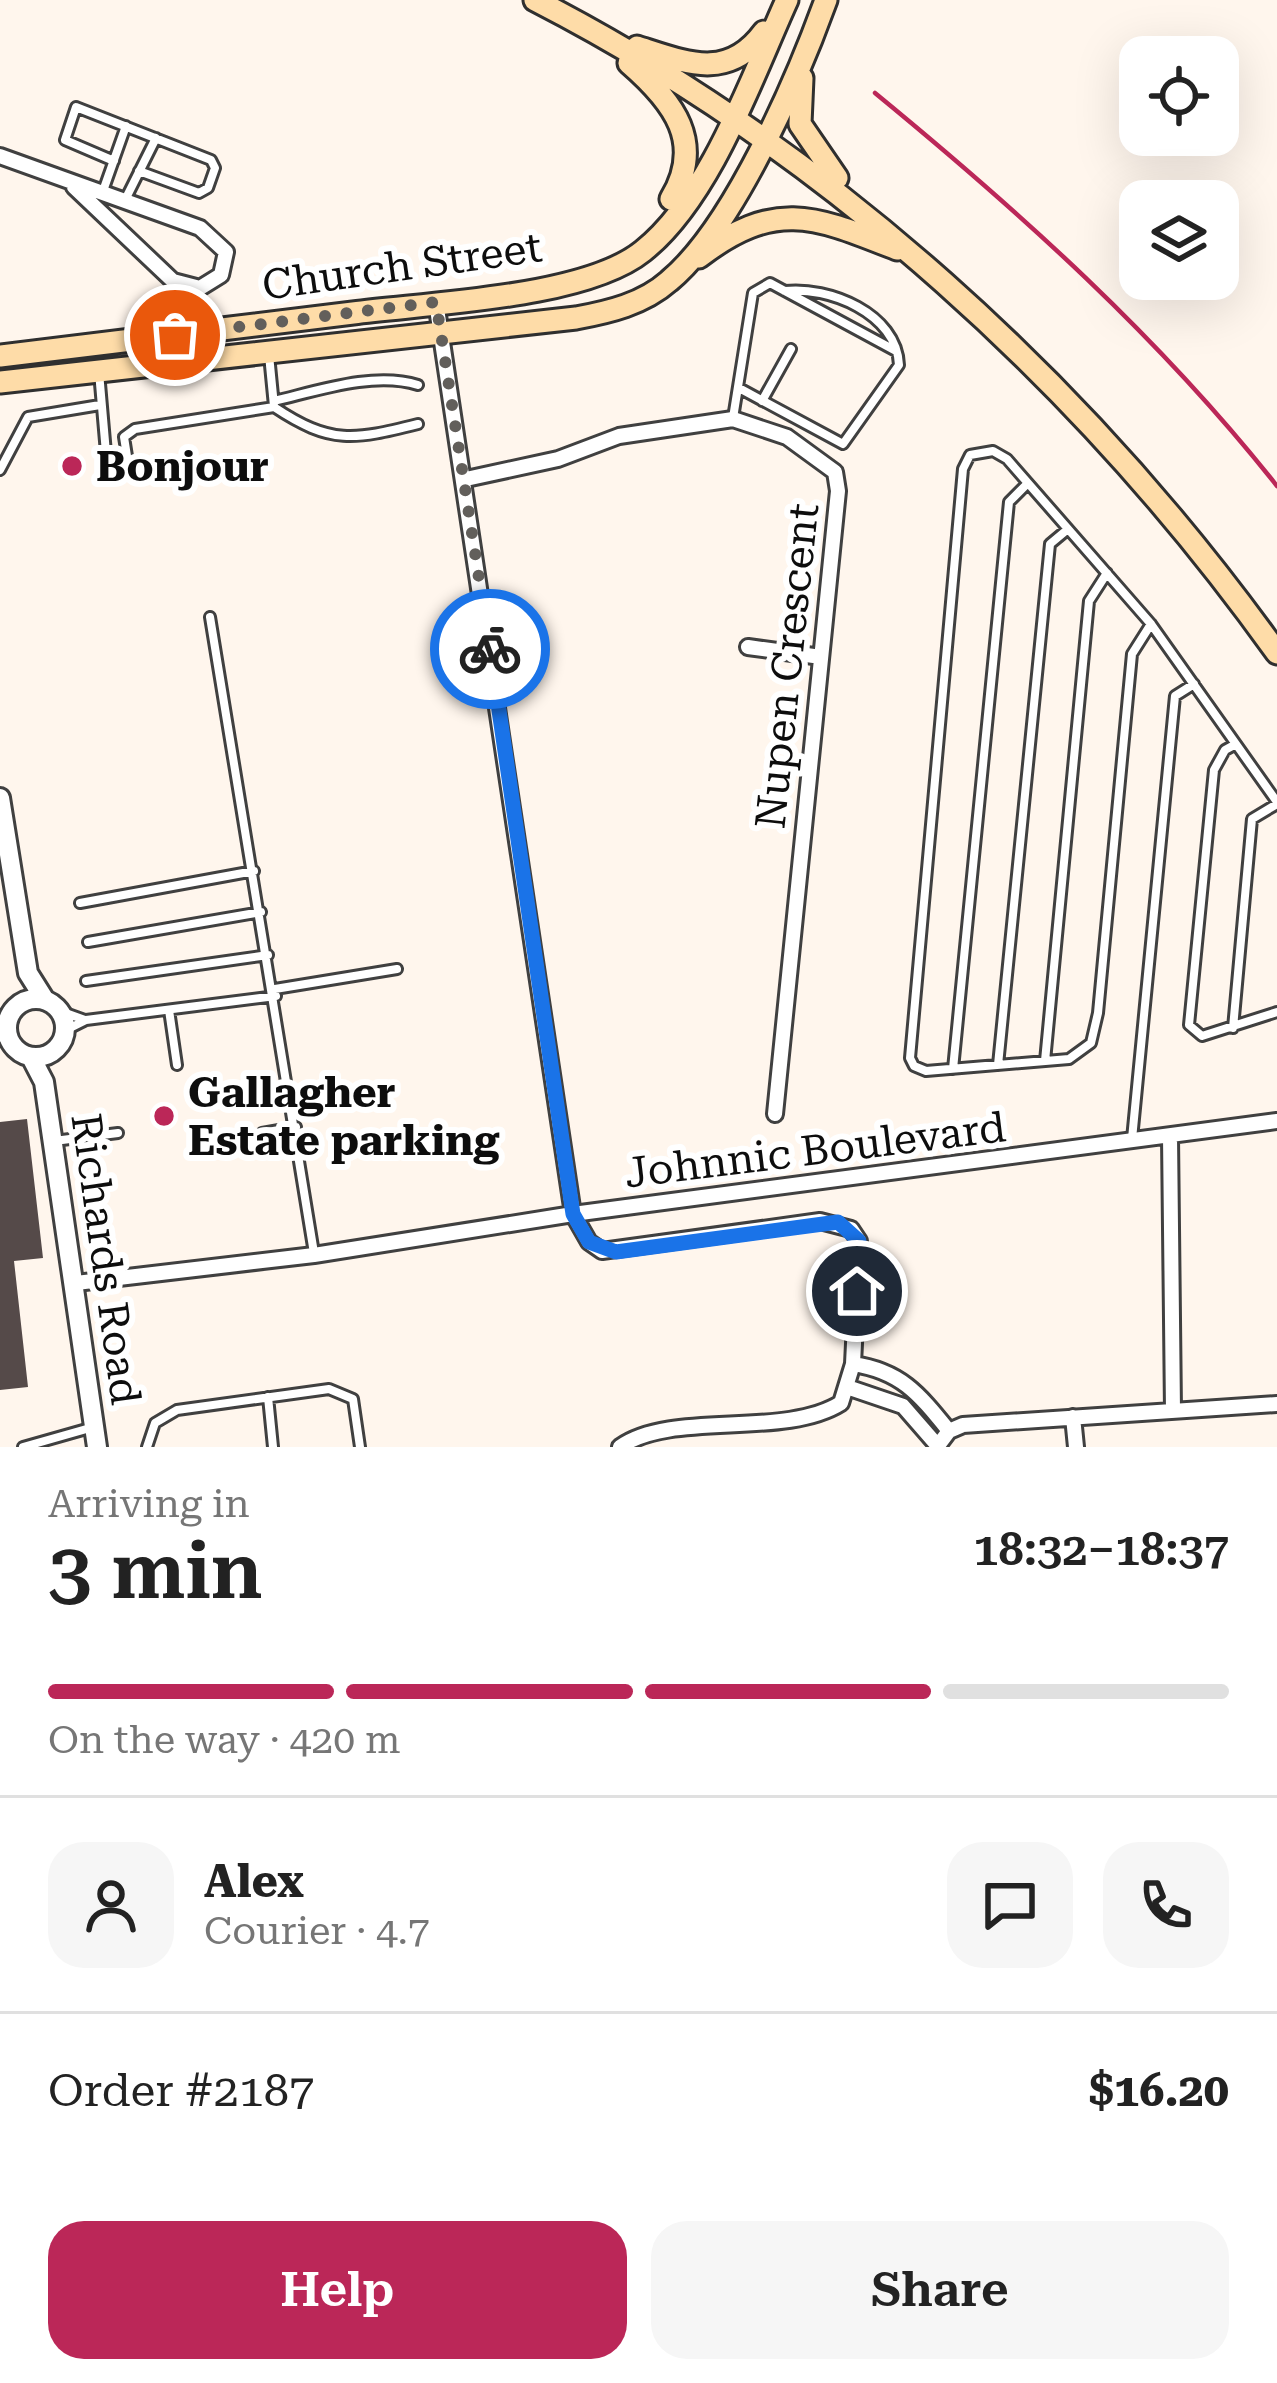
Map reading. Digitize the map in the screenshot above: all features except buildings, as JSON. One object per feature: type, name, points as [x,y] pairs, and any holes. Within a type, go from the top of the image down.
[{"type":"main road","points":[[535,0],[735,115],[909,252]]},
{"type":"main road","points":[[595,33],[691,64],[724,64],[756,43],[785,0]]},
{"type":"main road","name":"Church Street","points":[[0,356],[436,302],[578,281],[611,271],[660,236],[735,115],[785,0]]},
{"type":"main road","points":[[826,0],[807,48],[798,103],[803,134],[823,163],[1120,462],[1277,652]]},
{"type":"main road","points":[[595,33],[662,96],[682,124],[689,147],[672,197],[611,271]]},
{"type":"main road","name":"Church Street","points":[[0,382],[614,310],[644,298],[679,272],[718,220],[766,136],[807,48]]},
{"type":"main road","points":[[679,272],[733,233],[790,216],[823,219],[909,252]]},
{"type":"street","points":[[0,156],[215,238],[228,262],[221,275],[200,288],[172,281],[74,187]]},
{"type":"street","points":[[436,302],[573,1214],[589,1242],[602,1251],[820,1221],[851,1228],[859,1255],[850,1388],[840,1403],[811,1415],[648,1435],[620,1447]]},
{"type":"street","name":"Nupen Crescent","points":[[466,479],[558,459],[629,434],[733,419],[787,436],[820,456],[836,475],[775,1114]]},
{"type":"street","points":[[748,647],[821,657]]},
{"type":"street","points":[[0,798],[4,854],[28,974],[57,1014]]},
{"type":"street","points":[[7,1026],[28,974]]},
{"type":"street","points":[[7,1026],[57,1014]]},
{"type":"street","points":[[7,1026],[40,1056],[57,1014]]},
{"type":"street","name":"Richards Road","points":[[40,1056],[95,1437]]},
{"type":"street","name":"Johnnic Boulevard","points":[[76,1282],[314,1255],[573,1214],[1277,1121]]},
{"type":"street","points":[[1170,1136],[1173,1411]]},
{"type":"street","points":[[853,1364],[886,1369],[902,1379],[949,1430]]},
{"type":"street","points":[[850,1388],[903,1406],[937,1446],[949,1430],[1277,1404]]},
{"type":"street","points":[[1073,1417],[1076,1447]]},
{"type":"lane","points":[[114,161],[64,140],[72,111],[82,106],[214,164],[208,188],[200,194],[139,171]]},
{"type":"lane","points":[[103,193],[126,126]]},
{"type":"lane","points":[[125,200],[156,138]]},
{"type":"lane","points":[[733,419],[753,292],[770,283],[898,352]]},
{"type":"lane","points":[[739,388],[838,442],[848,443],[899,365],[898,352],[880,324],[829,292],[785,291]]},
{"type":"lane","points":[[762,401],[791,349]]},
{"type":"lane","points":[[269,350],[274,404]]},
{"type":"lane","points":[[99,370],[106,453]]},
{"type":"lane","points":[[130,475],[124,437],[129,431],[274,404],[329,387],[399,382],[418,386]]},
{"type":"lane","points":[[0,470],[28,417],[100,404]]},
{"type":"lane","points":[[274,404],[318,434],[341,439],[418,424]]},
{"type":"lane","points":[[1151,624],[1132,654],[1095,1028],[1086,1051],[1045,1061],[926,1071],[910,1058],[963,470],[970,455],[993,451],[1028,483],[1151,624],[1277,803],[1252,819],[1233,1028]]},
{"type":"lane","points":[[953,1069],[1009,502],[1028,483]]},
{"type":"lane","points":[[998,1065],[1050,544],[1068,529]]},
{"type":"lane","points":[[1045,1061],[1089,601],[1107,573]]},
{"type":"lane","points":[[210,617],[269,955],[314,1255]]},
{"type":"lane","points":[[1132,1141],[1175,696],[1194,684]]},
{"type":"lane","points":[[1236,744],[1214,770],[1189,1025],[1202,1036],[1277,1012]]},
{"type":"lane","points":[[80,902],[254,871]]},
{"type":"lane","points":[[88,942],[261,912]]},
{"type":"lane","points":[[86,981],[269,955]]},
{"type":"lane","points":[[57,1014],[86,1020],[169,1010],[398,969]]},
{"type":"lane","points":[[169,1010],[178,1065]]},
{"type":"lane","points":[[57,1014],[86,1020]]},
{"type":"lane","points":[[262,1133],[296,1127]]},
{"type":"lane","points":[[53,1141],[118,1133]]},
{"type":"lane","points":[[147,1447],[162,1416],[329,1389],[348,1394],[356,1407],[360,1447]]},
{"type":"lane","points":[[268,1397],[273,1447]]},
{"type":"lane","points":[[22,1447],[95,1437]]},
{"type":"railway","points":[[875,93],[983,184],[1137,328],[1277,486]]},
{"type":"way so far","points":[[175,335],[436,302],[490,649]]},
{"type":"place","name":"Bonjour","points":[[72,466]]},
{"type":"place","name":"Gallagher Estate parking","points":[[164,1116]]},
{"type":"route","points":[[490,649],[573,1214],[589,1242],[602,1251],[616,1252],[838,1222],[851,1228],[859,1241],[857,1291]]}]
